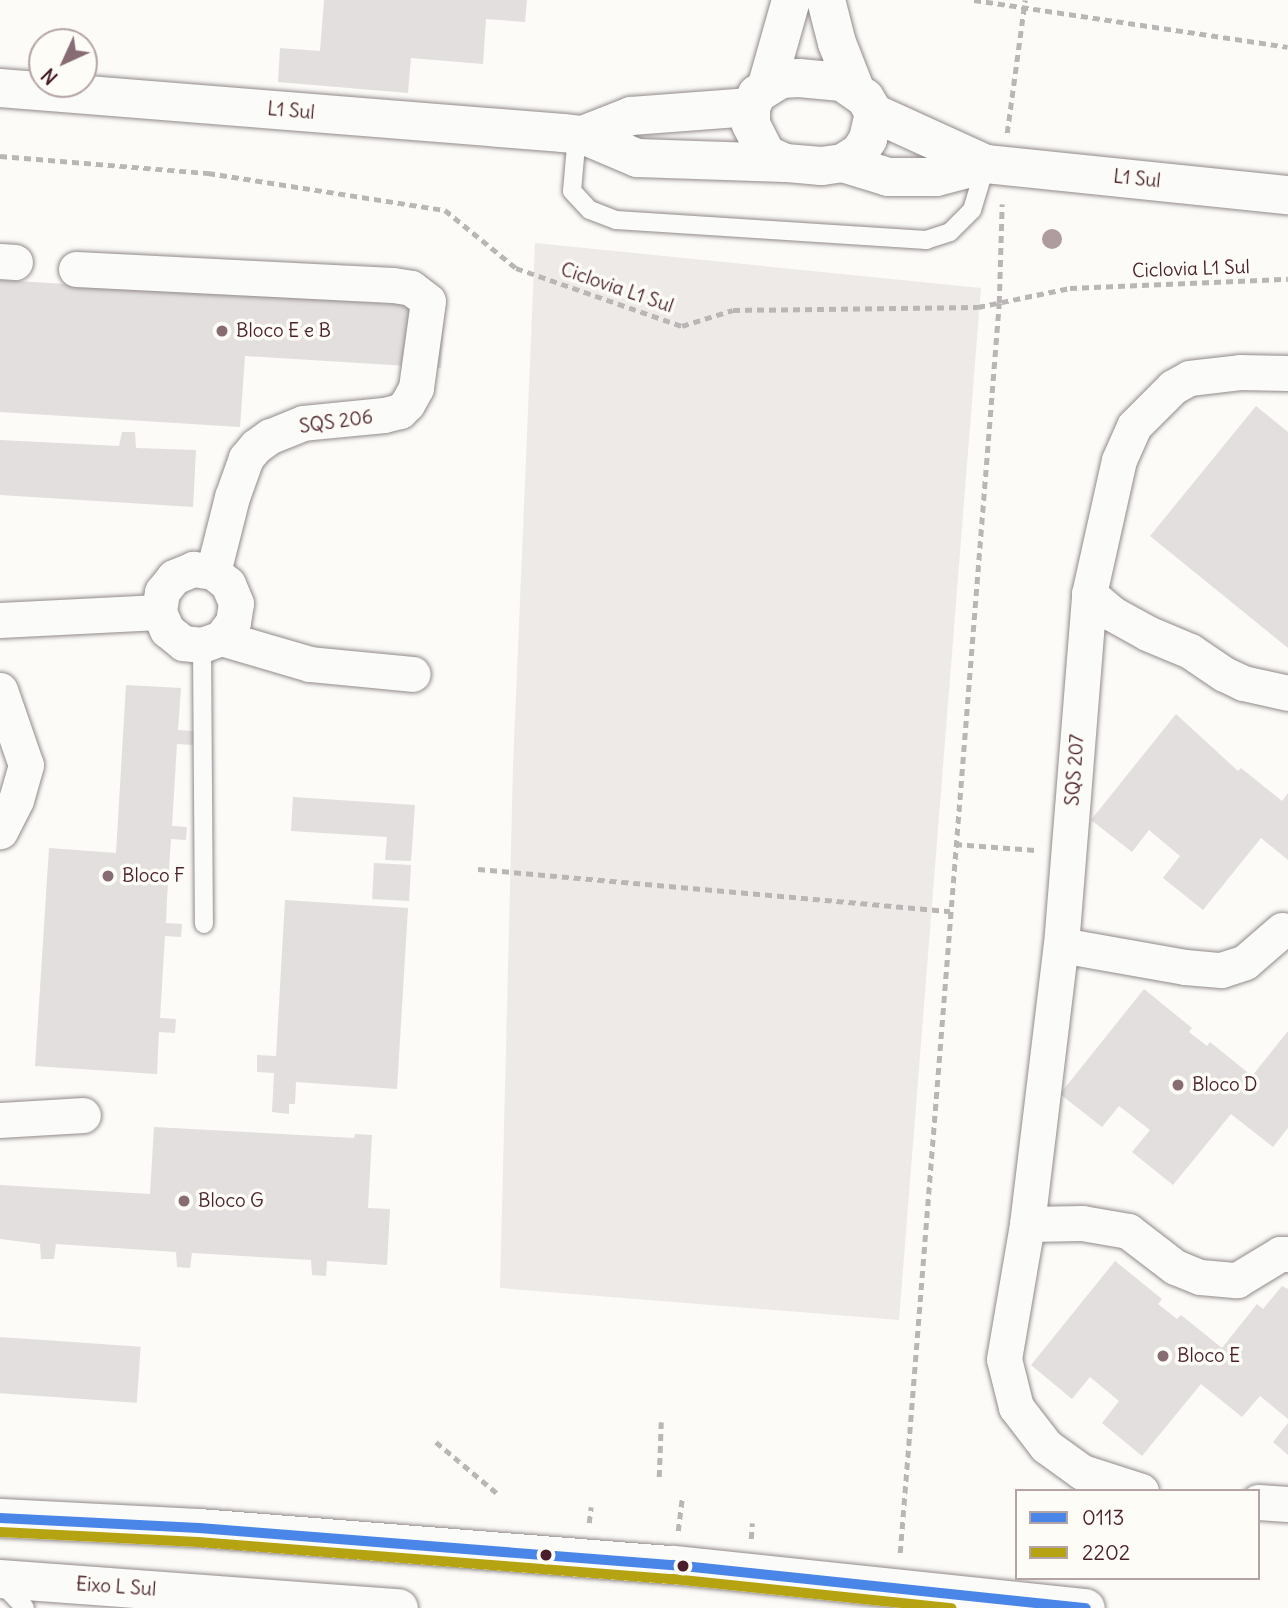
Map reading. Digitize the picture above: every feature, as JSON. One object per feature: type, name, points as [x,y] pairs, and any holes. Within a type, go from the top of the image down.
[{"type":"street","points":[[791,0],[751,124],[757,141],[766,154],[785,163],[812,166],[843,163],[860,152],[868,139],[865,101],[837,43],[826,0]]},
{"type":"street","points":[[759,96],[781,79],[819,78],[842,82],[865,101]]},
{"type":"street","name":"L1 Sul","points":[[0,88],[580,135],[637,158],[785,163]]},
{"type":"street","name":"L1 Sul","points":[[580,135],[631,116],[759,96]]},
{"type":"street","name":"L1 Sul","points":[[865,101],[994,165]]},
{"type":"street","name":"L1 Sul","points":[[843,163],[888,177],[937,177],[994,165],[1288,195]]},
{"type":"street","name":"SQS 206","points":[[76,269],[411,288],[428,302],[415,388],[400,411],[303,423],[270,436],[256,446],[246,458],[232,497],[213,572]]},
{"type":"street","name":"SQS 207","points":[[1135,1489],[1082,1472],[1046,1446],[1016,1407],[1004,1359],[1027,1223],[1061,945],[1089,594],[1119,460],[1134,426],[1173,387],[1189,378],[1240,372],[1288,373]]},
{"type":"street","points":[[212,642],[233,622],[236,603],[228,584],[213,572],[193,569],[174,577],[162,592],[159,612],[167,630],[183,643],[212,642],[310,664],[413,674]]},
{"type":"street","points":[[1089,594],[1113,614],[1147,634],[1190,650],[1242,683],[1288,693]]},
{"type":"street","points":[[0,620],[159,612]]},
{"type":"street","points":[[0,690],[26,765],[8,801],[0,831]]},
{"type":"street","points":[[1061,945],[1185,967],[1221,970],[1245,962],[1282,930]]},
{"type":"street","points":[[0,1120],[83,1115]]},
{"type":"street","points":[[1027,1223],[1082,1223],[1128,1231],[1175,1267],[1200,1277],[1237,1280],[1280,1254],[1288,1254]]},
{"type":"street","points":[[1260,1502],[1288,1504]]},
{"type":"street","points":[[0,1518],[199,1528],[674,1565],[1086,1608]]},
{"type":"street","name":"Eixo L Sul","points":[[0,1580],[399,1608]]},
{"type":"lane","points":[[580,135],[572,191],[590,210],[616,220],[926,240],[950,232],[972,210],[994,165]]},
{"type":"lane","points":[[204,924],[212,642]]},
{"type":"lane","points":[[0,1580],[25,1608]]},
{"type":"path","points":[[974,0],[1288,47]]},
{"type":"path","points":[[897,1588],[999,303],[994,165],[1025,0]]},
{"type":"path","name":"Ciclovia L1 Sul","points":[[0,156],[208,173],[445,210],[516,268],[682,326],[733,310],[978,307],[1070,288],[1288,279]]},
{"type":"path","points":[[956,844],[1069,852]]},
{"type":"path","points":[[478,869],[950,911]]},
{"type":"path","points":[[659,1477],[661,1422]]},
{"type":"path","points":[[436,1442],[498,1494]]},
{"type":"shaded area","points":[[535,243],[981,288],[899,1320],[500,1288],[513,767]]},
{"type":"building","points":[[324,0],[527,0],[525,22],[486,19],[483,64],[411,58],[408,93],[278,82],[280,48],[320,51]]},
{"type":"building","name":"Bloco E e B","points":[[0,280],[445,307],[441,368],[245,356],[240,427],[0,412]]},
{"type":"building","points":[[1256,406],[1288,432],[1288,648],[1150,536]]},
{"type":"building","points":[[122,432],[135,432],[136,448],[196,450],[193,507],[0,495],[0,440],[119,446]]},
{"type":"building","name":"Bloco F","points":[[126,685],[181,688],[178,730],[194,731],[193,745],[177,744],[172,826],[187,827],[186,840],[171,839],[167,899],[166,923],[182,924],[181,937],[165,936],[160,1018],[176,1019],[175,1033],[159,1032],[157,1074],[35,1066],[49,848],[116,853]]},
{"type":"building","points":[[1176,714],[1238,771],[1241,768],[1282,801],[1288,793],[1288,860],[1261,838],[1203,910],[1163,878],[1180,856],[1149,830],[1132,852],[1091,820]]},
{"type":"building","points":[[293,797],[415,805],[411,861],[385,860],[387,837],[291,831]]},
{"type":"building","points":[[374,863],[411,865],[409,901],[372,899]]},
{"type":"building","points":[[285,900],[408,908],[397,1089],[296,1082],[295,1104],[289,1104],[289,1114],[272,1112],[274,1073],[257,1072],[257,1055],[276,1056]]},
{"type":"building","name":"Bloco D","points":[[1144,989],[1192,1028],[1189,1032],[1207,1046],[1210,1042],[1252,1076],[1288,1031],[1288,1128],[1273,1147],[1231,1114],[1173,1185],[1132,1152],[1150,1130],[1119,1106],[1102,1127],[1060,1094]]},
{"type":"building","name":"Bloco G","points":[[154,1127],[354,1138],[355,1134],[372,1135],[368,1208],[390,1209],[387,1265],[327,1261],[326,1276],[312,1275],[311,1260],[192,1253],[190,1268],[177,1267],[176,1252],[56,1244],[54,1259],[41,1259],[40,1244],[0,1239],[0,1185],[150,1194]]},
{"type":"building","name":"Bloco E","points":[[1115,1261],[1162,1299],[1158,1304],[1177,1319],[1181,1315],[1222,1348],[1257,1304],[1263,1309],[1282,1286],[1288,1289],[1288,1419],[1260,1396],[1242,1417],[1201,1384],[1142,1456],[1102,1423],[1119,1401],[1090,1377],[1072,1399],[1031,1365]]},
{"type":"building","points":[[0,1337],[141,1347],[137,1403],[0,1393]]},
{"type":"building","points":[[1288,1423],[1288,1455],[1273,1442]]},
{"type":"transit line","name":"0113","points":[[0,1518],[199,1528],[674,1565],[1086,1608]]},
{"type":"transit line","name":"2202","points":[[0,1532],[198,1542],[673,1579],[951,1608]]},
{"type":"place","name":"Bloco E e B","points":[[222,331]]},
{"type":"place","name":"Bloco F","points":[[108,876]]},
{"type":"place","name":"Bloco D","points":[[1178,1085]]},
{"type":"place","name":"Bloco G","points":[[184,1201]]},
{"type":"place","name":"Bloco E","points":[[1163,1356]]}]
